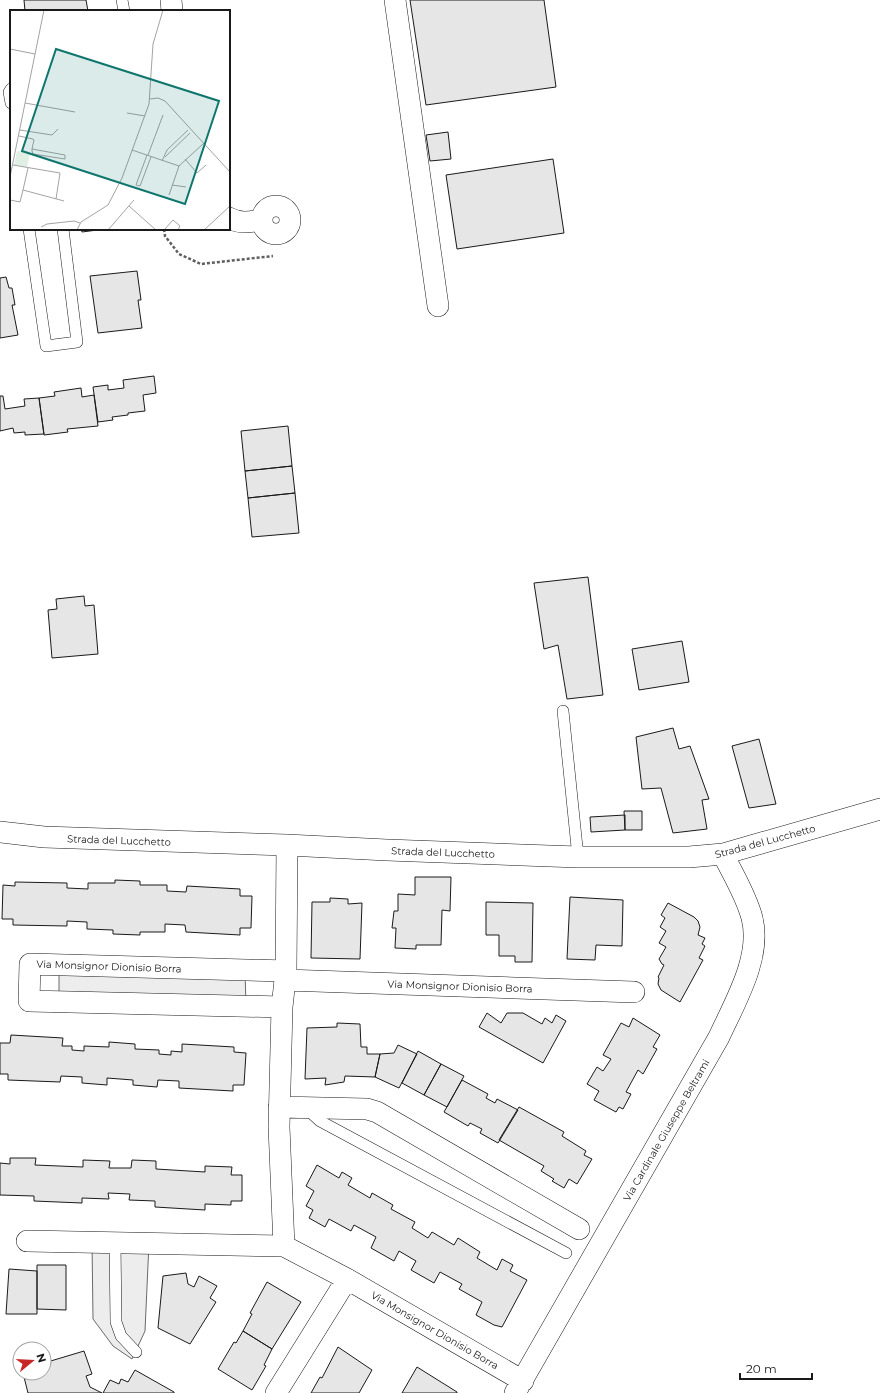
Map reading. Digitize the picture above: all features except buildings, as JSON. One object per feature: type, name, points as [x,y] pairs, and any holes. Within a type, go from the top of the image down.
[{"type":"street","points":[[170,0],[172,10]]},
{"type":"street","points":[[395,0],[438,306]]},
{"type":"street","points":[[230,218],[237,222],[246,223],[262,220]]},
{"type":"street","name":"Strada del Lucchetto","points":[[0,832],[44,838],[287,845],[578,858],[689,858],[723,854],[880,809]]},
{"type":"street","points":[[284,1246],[279,1107],[282,1007],[286,975],[287,845]]},
{"type":"street","name":"Via Cardinale Giuseppe Beltrami","points":[[519,1387],[719,1036],[747,976],[754,946],[752,920],[746,898],[723,854]]},
{"type":"street","name":"Via Monsignor Dionisio Borra","points":[[282,1007],[29,1001],[30,964],[634,992]]},
{"type":"street","points":[[279,1107],[367,1109],[377,1112],[579,1229]]},
{"type":"street","name":"Via Monsignor Dionisio Borra","points":[[27,1241],[284,1246],[347,1279],[519,1387]]},
{"type":"street","points":[[276,1393],[347,1279]]},
{"type":"lane","points":[[122,0],[124,10]]},
{"type":"lane","points":[[29,230],[46,346],[77,342],[64,230]]},
{"type":"lane","points":[[562,711],[578,858]]},
{"type":"lane","points":[[307,1108],[320,1121],[566,1253]]},
{"type":"lane","points":[[115,1243],[116,1322],[121,1336],[136,1352]]},
{"type":"path","points":[[164,230],[165,236],[179,254],[201,264],[274,256]]},
{"type":"shaded area","points":[[59,964],[245,970],[246,1006],[59,1001]]},
{"type":"shaded area","points":[[92,1242],[149,1243],[145,1331],[132,1359],[113,1346],[93,1319]]}]
